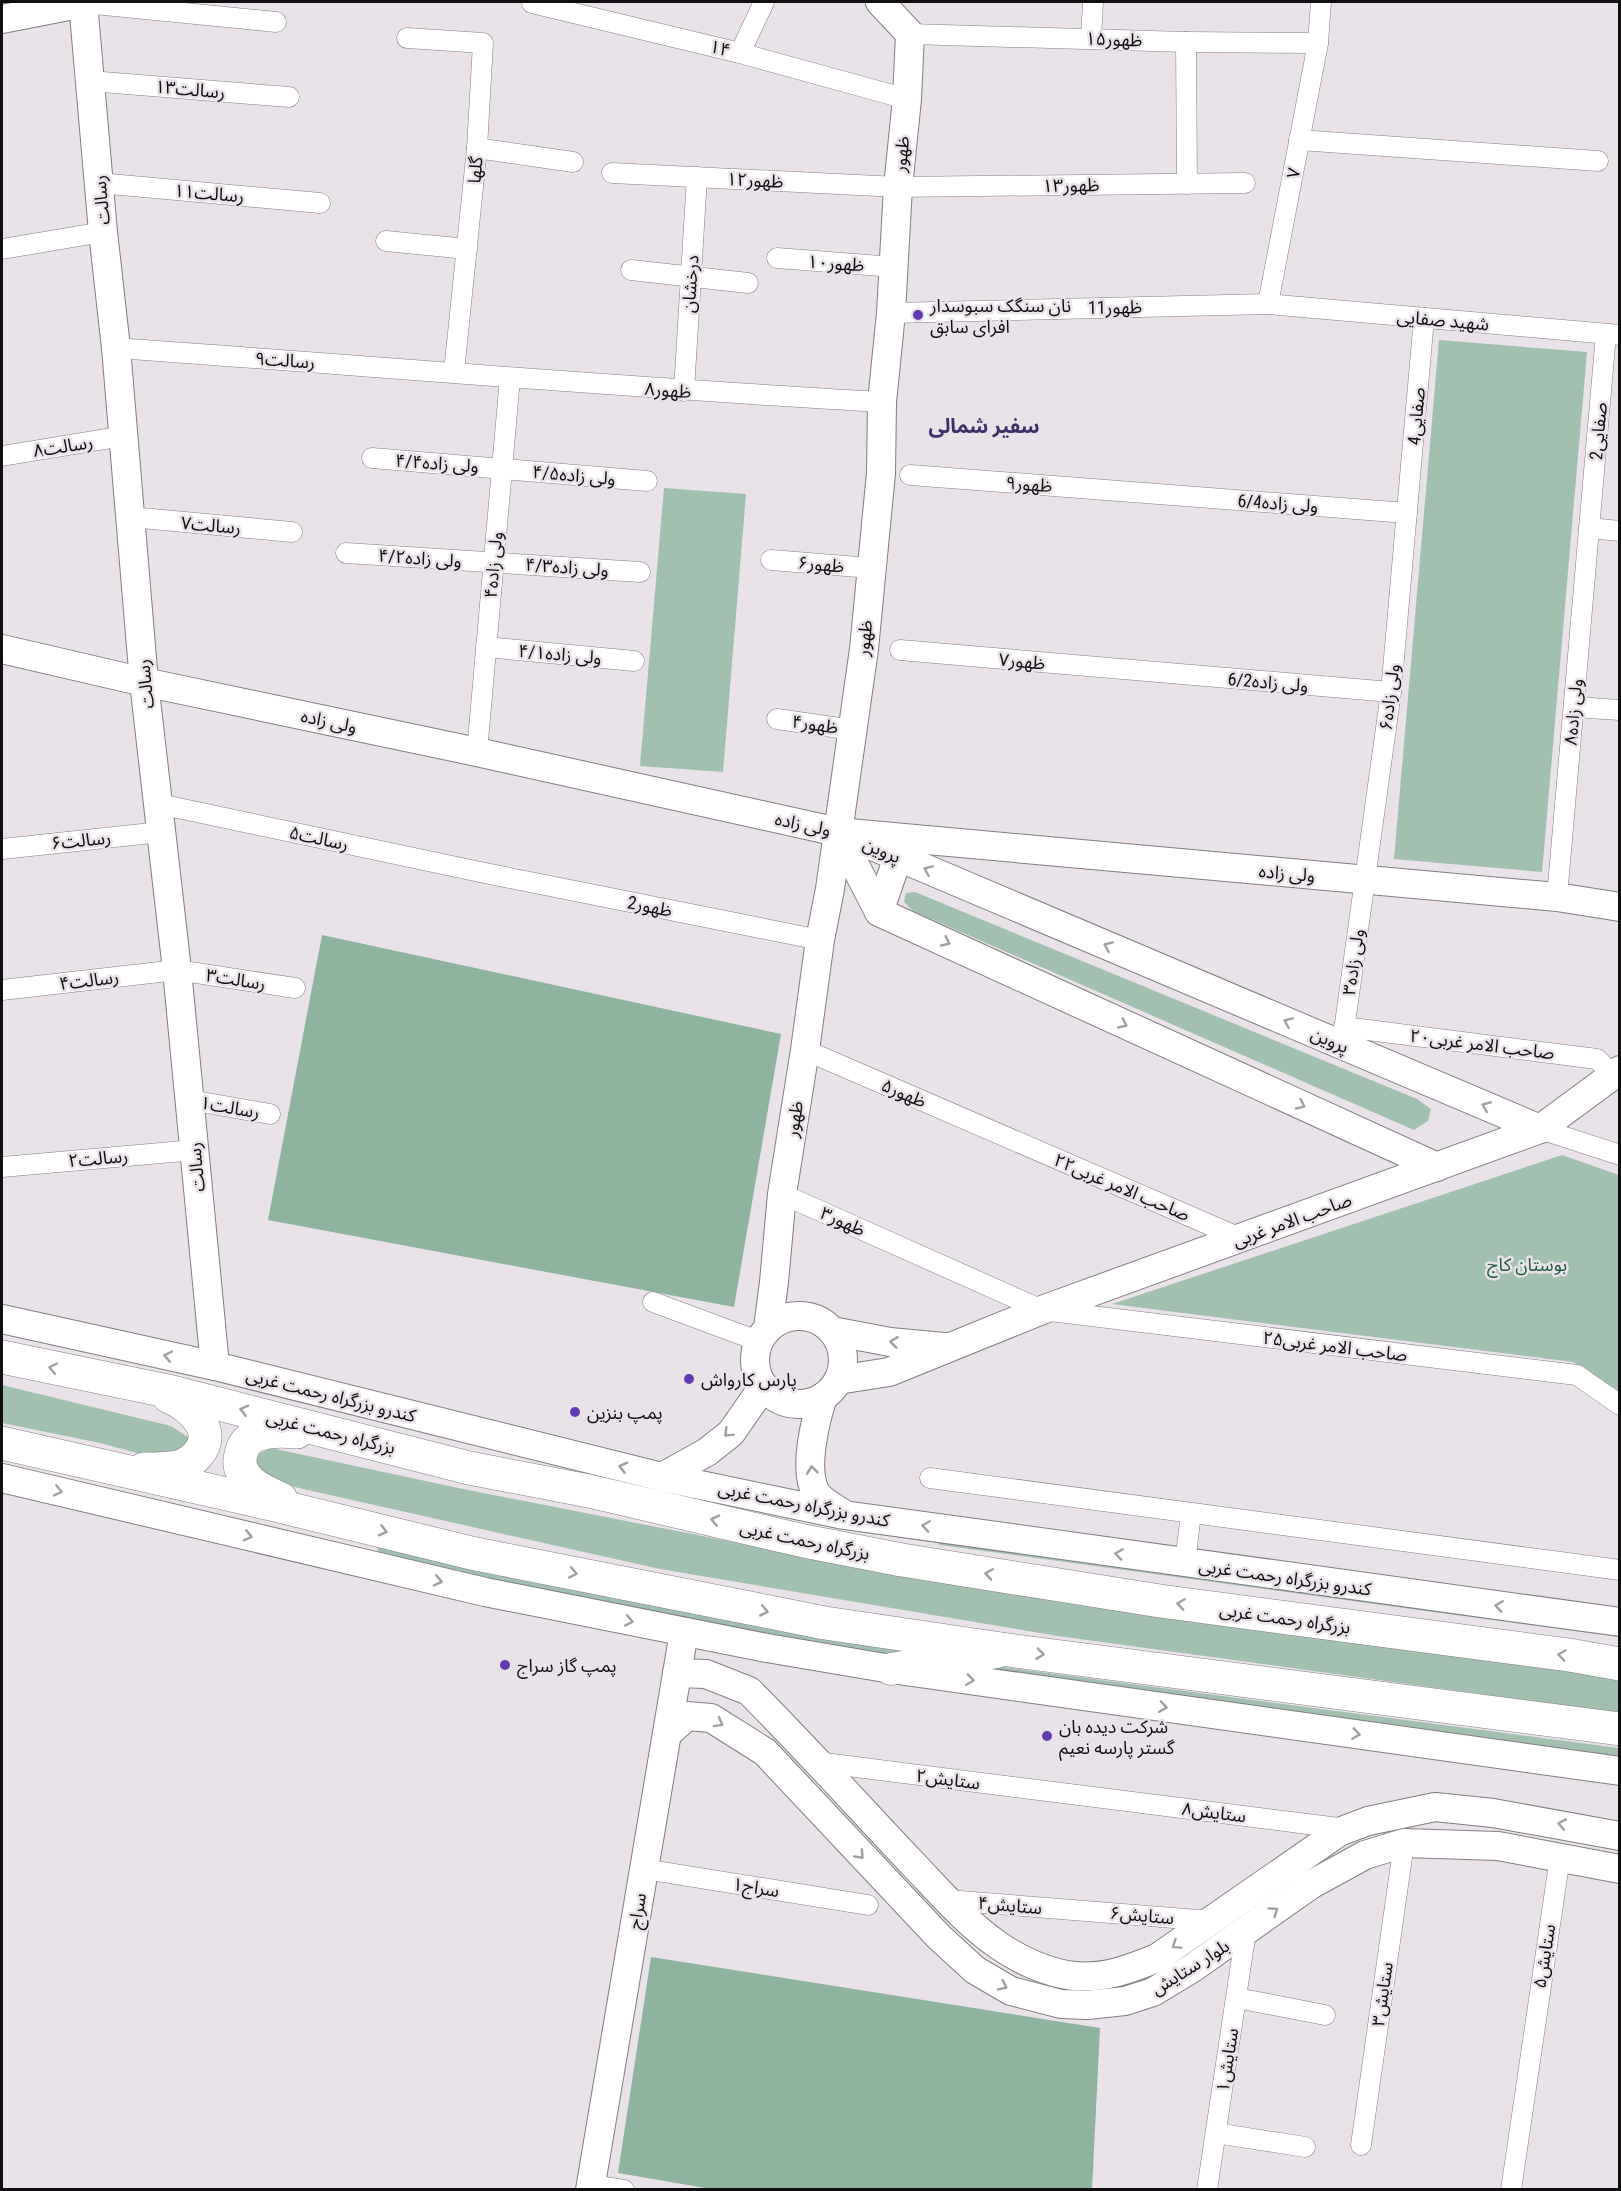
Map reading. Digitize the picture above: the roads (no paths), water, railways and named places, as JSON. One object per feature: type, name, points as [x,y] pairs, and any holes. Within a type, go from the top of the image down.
[{"type":"highway","name":"بزرگراه رحمت غربی","points":[[2,1357],[172,1392],[469,1468],[589,1491],[804,1541],[902,1560],[1160,1601],[1569,1655],[1620,1664]]},
{"type":"highway","points":[[109,1468],[177,1467],[192,1460],[204,1444],[205,1435],[199,1420],[186,1406],[161,1394],[128,1383]]},
{"type":"highway","points":[[326,1517],[272,1495],[251,1483],[240,1467],[239,1459],[246,1442],[262,1433],[296,1431],[341,1435]]},
{"type":"highway","points":[[2,1443],[326,1517],[471,1553],[795,1617],[1008,1650],[1620,1729]]},
{"type":"main road","points":[[891,1670],[1008,1650]]},
{"type":"street","points":[[2,19],[84,2],[276,22]]},
{"type":"street","name":"رسالت","points":[[84,2],[144,682],[177,970],[215,1366]]},
{"type":"street","points":[[740,53],[764,2]]},
{"type":"street","points":[[880,2],[910,34]]},
{"type":"street","points":[[1091,38],[1093,2]]},
{"type":"street","name":"۷","points":[[1268,304],[1318,43],[1321,2]]},
{"type":"street","name":"۱۴","points":[[532,3],[740,53],[907,99]]},
{"type":"street","name":"ظهور۱۵","points":[[910,34],[1186,42],[1318,43]]},
{"type":"street","name":"ظهور","points":[[763,1334],[774,1282],[782,1194],[806,1050],[820,940],[864,649],[880,473],[882,402],[891,313],[910,34]]},
{"type":"street","name":"گلها","points":[[407,38],[483,43],[477,148],[454,372]]},
{"type":"street","points":[[1186,42],[1186,184]]},
{"type":"street","name":"رسالت۱۳","points":[[90,81],[289,97]]},
{"type":"street","points":[[1299,140],[1598,161]]},
{"type":"street","points":[[477,148],[573,162]]},
{"type":"street","name":"ظهور۱۲","points":[[612,172],[898,187]]},
{"type":"street","name":"درخشان","points":[[684,391],[697,177]]},
{"type":"street","name":"رسالت۱۱","points":[[99,183],[320,203]]},
{"type":"street","name":"ظهور۱۳","points":[[898,187],[1245,183]]},
{"type":"street","points":[[2,249],[103,232]]},
{"type":"street","points":[[386,241],[467,249]]},
{"type":"street","name":"ظهور۱۰","points":[[777,258],[894,267]]},
{"type":"street","points":[[631,270],[748,283]]},
{"type":"street","name":"11ظهور","points":[[891,313],[1268,304]]},
{"type":"street","name":"شهید صفایی","points":[[1268,304],[1613,335]]},
{"type":"street","name":"4صفایی","points":[[1407,513],[1424,318]]},
{"type":"street","name":"2صفایی","points":[[1590,528],[1613,335]]},
{"type":"street","name":"رسالت۹","points":[[116,348],[454,372]]},
{"type":"street","name":"ظهور۸","points":[[454,372],[684,391],[882,402]]},
{"type":"street","name":"ولی زاده۴","points":[[477,752],[510,378]]},
{"type":"street","name":"رسالت۸","points":[[2,456],[124,436]]},
{"type":"street","name":"ولی زاده۴/۴","points":[[372,458],[502,468]]},
{"type":"street","name":"ولی زاده۴/۵","points":[[502,468],[646,481]]},
{"type":"street","name":"ظهور۹","points":[[910,475],[1148,493]]},
{"type":"street","name":"6/4ولی زاده","points":[[1148,493],[1407,513]]},
{"type":"street","name":"ولی زاده۶","points":[[1365,880],[1391,692],[1407,513]]},
{"type":"street","name":"رسالت۷","points":[[131,518],[292,532]]},
{"type":"street","points":[[1590,528],[1620,531]]},
{"type":"street","name":"ولی زاده۸","points":[[1557,897],[1590,528]]},
{"type":"street","name":"ولی زاده۴/۲","points":[[346,553],[494,562]]},
{"type":"street","name":"ظهور۶","points":[[771,560],[871,568]]},
{"type":"street","name":"ولی زاده۴/۳","points":[[494,562],[640,572]]},
{"type":"street","name":"ولی زاده۴/۱","points":[[486,647],[634,661]]},
{"type":"street","name":"ولی زاده","points":[[2,649],[144,682],[477,752],[838,832],[1557,897],[1620,907]]},
{"type":"street","name":"ظهور۷","points":[[900,650],[1145,671]]},
{"type":"street","name":"6/2ولی زاده","points":[[1145,671],[1391,692]]},
{"type":"street","points":[[1574,707],[1620,710]]},
{"type":"street","name":"ظهور۴","points":[[777,719],[853,730]]},
{"type":"street","name":"رسالت۵","points":[[159,804],[480,872]]},
{"type":"street","name":"رسالت۶","points":[[2,849],[161,832]]},
{"type":"street","name":"پروین","points":[[838,832],[1343,1036],[1540,1129]]},
{"type":"street","name":"پروین","points":[[838,832],[879,912]]},
{"type":"street","points":[[898,857],[879,912],[1437,1167]]},
{"type":"street","name":"2ظهور","points":[[480,872],[820,940]]},
{"type":"street","name":"ولی زاده۳","points":[[1343,1036],[1365,880]]},
{"type":"street","name":"رسالت۳","points":[[177,970],[295,988]]},
{"type":"street","name":"رسالت۴","points":[[2,990],[177,970]]},
{"type":"street","name":"صاحب الامر غربی۲۰","points":[[1343,1036],[1597,1059],[1616,1073]]},
{"type":"street","name":"ظهور۵","points":[[806,1050],[1004,1136]]},
{"type":"street","name":"صاحب الامر غربی","points":[[830,1388],[889,1372],[1042,1310],[1540,1129],[1616,1073]]},
{"type":"street","name":"رسالت۱","points":[[190,1100],[270,1114]]},
{"type":"street","points":[[1540,1129],[1620,1155]]},
{"type":"street","name":"صاحب الامر غربی٢٢","points":[[1004,1136],[1240,1238]]},
{"type":"street","name":"رسالت۲","points":[[2,1167],[195,1150]]},
{"type":"street","name":"ظهور۳","points":[[782,1194],[1042,1310]]},
{"type":"street","points":[[774,1282],[823,1325],[839,1342],[843,1355],[842,1367],[830,1388],[813,1428],[810,1468],[817,1494],[844,1515]]},
{"type":"street","points":[[653,1302],[763,1334]]},
{"type":"street","name":"صاحب الامر غربی۲۵","points":[[1042,1310],[1577,1375],[1620,1405]]},
{"type":"street","points":[[830,1388],[807,1403],[791,1403],[775,1398],[763,1387],[756,1372],[754,1356],[763,1334],[781,1319],[797,1315],[823,1325],[890,1342],[952,1348]]},
{"type":"street","name":"کندرو بزرگراه رحمت غربی","points":[[2,1319],[215,1366],[662,1476],[844,1515],[1620,1623]]},
{"type":"street","points":[[662,1476],[707,1452],[731,1432],[763,1387]]},
{"type":"street","points":[[2,1478],[485,1592],[766,1648],[891,1670],[1620,1771]]},
{"type":"street","points":[[930,1478],[1620,1570]]},
{"type":"street","points":[[1185,1563],[1191,1513]]},
{"type":"street","name":"سراج","points":[[591,2187],[684,1632]]},
{"type":"street","points":[[749,1691],[740,1677],[738,1665],[742,1657],[748,1653],[766,1648]]},
{"type":"street","name":"بلوار ستایش","points":[[677,1673],[706,1674],[749,1691],[947,1900],[999,1946],[1044,1968],[1072,1976],[1100,1977],[1157,1958],[1339,1832],[1368,1821],[1401,1813],[1441,1808],[1503,1814],[1620,1836]]},
{"type":"street","name":"بلوار ستایش","points":[[668,1733],[687,1716],[711,1718],[765,1752],[939,1937],[975,1970],[1011,1991],[1061,2004],[1087,2005],[1125,2001],[1153,1992],[1191,1969],[1312,1884],[1356,1859],[1404,1843],[1498,1846],[1620,1869]]},
{"type":"street","points":[[765,1752],[787,1732]]},
{"type":"street","name":"ستایش۲","points":[[816,1762],[1080,1795]]},
{"type":"street","name":"ستایش۸","points":[[1080,1795],[1347,1829]]},
{"type":"street","points":[[1439,1844],[1441,1808]]},
{"type":"street","name":"ستایش۳","points":[[1361,2145],[1404,1843]]},
{"type":"street","name":"ستایش۵","points":[[1511,2190],[1560,1857]]},
{"type":"street","name":"سراج۱","points":[[644,1869],[868,1905]]},
{"type":"street","name":"ستایش۴","points":[[947,1900],[1072,1910]]},
{"type":"street","name":"ستایش۶","points":[[1072,1910],[1211,1921]]},
{"type":"street","name":"ستایش۱","points":[[1206,2190],[1246,1931]]},
{"type":"street","points":[[1237,1998],[1325,2015]]},
{"type":"street","points":[[1216,2133],[1305,2148]]},
{"type":"street","points":[[591,2187],[624,2190]]},
{"type":"place","name":"نان سنگک سبوسدار افرای سابق","points":[[918,315]]},
{"type":"place","name":"پارس کارواش","points":[[689,1379]]},
{"type":"place","name":"پمپ بنزین","points":[[575,1412]]},
{"type":"place","name":"پمپ گاز سراج","points":[[505,1665]]},
{"type":"place","name":"شرکت دیده بان گستر پارسه نعیم","points":[[1047,1736]]},
{"type":"district","name":"سفیر شمالی","points":[[984,426]]},
{"type":"park label","name":"بوستان کاج","points":[[1527,1264]]}]
